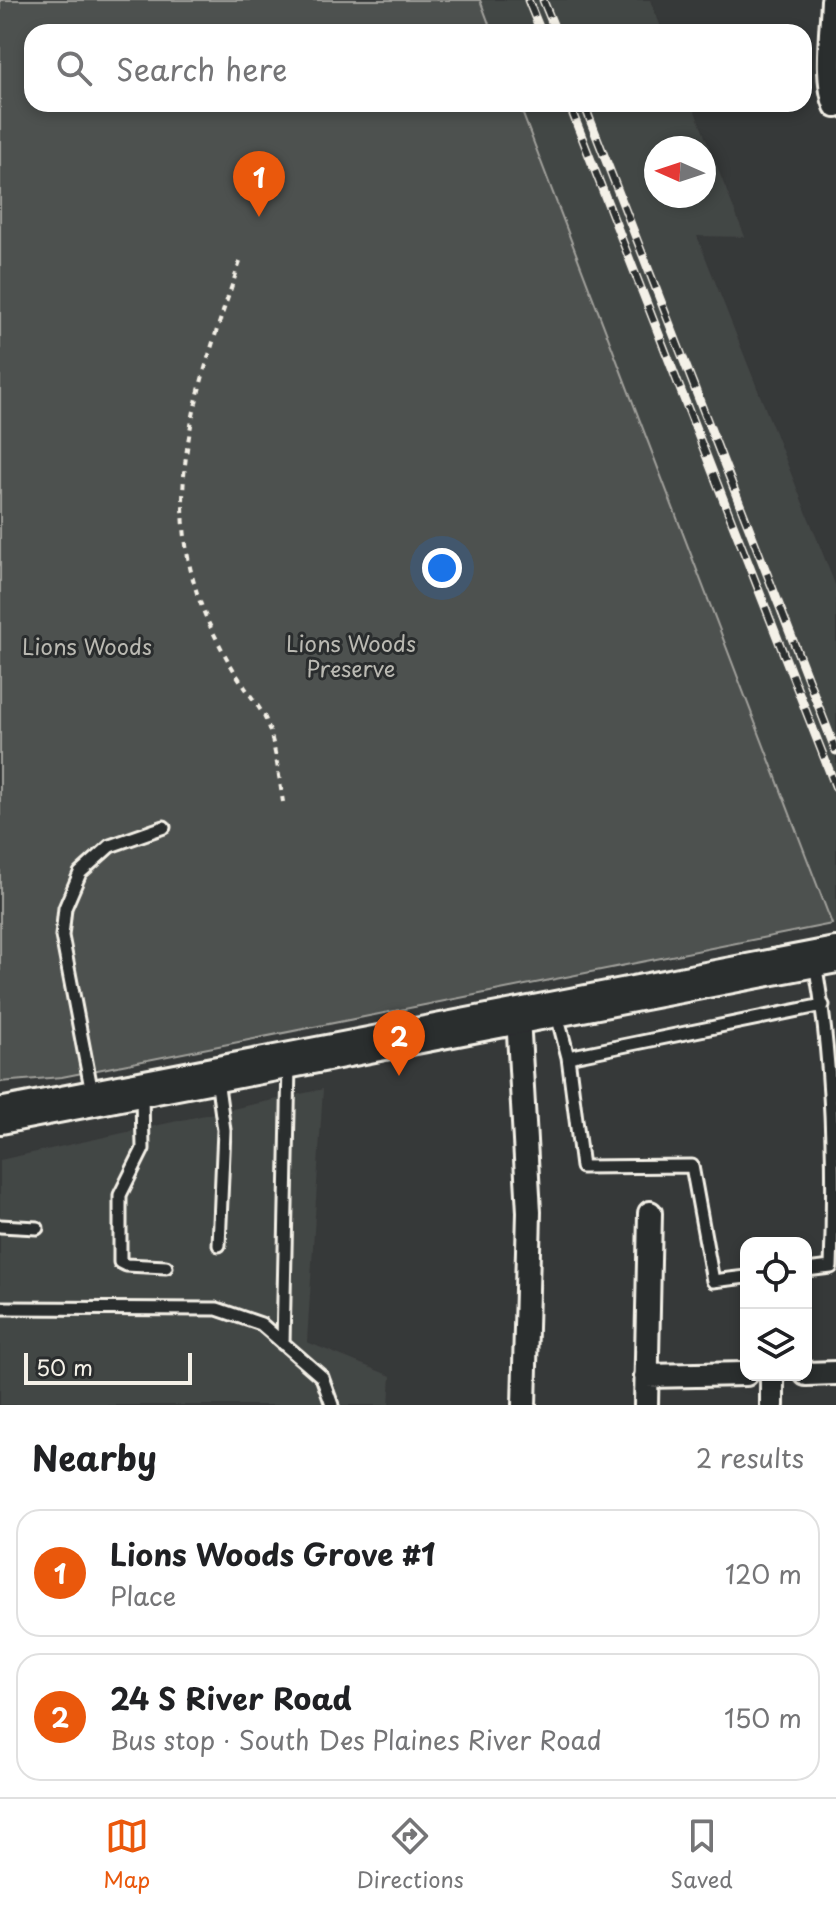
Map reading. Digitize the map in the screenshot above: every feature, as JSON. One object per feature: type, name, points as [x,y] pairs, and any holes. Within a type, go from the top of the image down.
[{"type":"main road","points":[[0,1116],[825,957]]},
{"type":"street","points":[[833,0],[831,69],[832,98],[836,106]]},
{"type":"street","points":[[518,1016],[529,1212],[524,1405]]},
{"type":"street","points":[[646,1405],[650,1213]]},
{"type":"street","points":[[812,1374],[836,1373]]},
{"type":"street","points":[[646,1376],[740,1374]]},
{"type":"street","points":[[772,1381],[772,1405]]},
{"type":"lane","points":[[93,1098],[62,936],[65,908],[80,873],[110,846],[164,827]]},
{"type":"lane","points":[[812,1269],[831,1267],[834,1192],[823,1005],[825,957]]},
{"type":"lane","points":[[568,1057],[823,1005]]},
{"type":"lane","points":[[556,1009],[568,1057],[582,1167],[692,1166],[713,1281],[740,1278]]},
{"type":"lane","points":[[283,1344],[289,1060]]},
{"type":"lane","points":[[216,1074],[224,1130],[219,1245]]},
{"type":"lane","points":[[142,1088],[143,1149],[120,1195],[120,1262],[166,1267]]},
{"type":"lane","points":[[0,1226],[37,1228]]},
{"type":"lane","points":[[0,1308],[217,1309],[261,1324],[322,1377],[332,1405]]},
{"type":"path","points":[[240,262],[190,420],[183,479],[184,525],[192,577],[208,621],[227,660],[266,719],[283,802]]},
{"type":"shaded area","points":[[444,0],[650,0],[660,24],[454,24]]},
{"type":"shaded area","points":[[490,112],[695,112],[705,136],[644,136],[644,208],[716,208],[716,164],[745,237],[697,236],[836,587],[836,923],[832,924],[565,230]]},
{"type":"shaded area","points":[[323,1089],[307,1342],[391,1376],[389,1405],[0,1405],[0,1160]]},
{"type":"green space","name":"Lions Woods Preserve","points":[[0,0],[480,0],[489,24],[24,24],[24,112],[522,112],[832,924],[62,1077],[0,1082]]},
{"type":"railway","points":[[528,0],[538,24]]},
{"type":"railway","points":[[543,0],[553,24]]},
{"type":"railway","points":[[572,112],[836,788]]},
{"type":"railway","points":[[587,112],[836,751]]},
{"type":"place","name":"Lions Woods Grove #1","points":[[259,217]]},
{"type":"place","name":"24 S River Road","points":[[399,1076]]},
{"type":"park label","name":"Lions Woods","points":[[87,647]]}]
